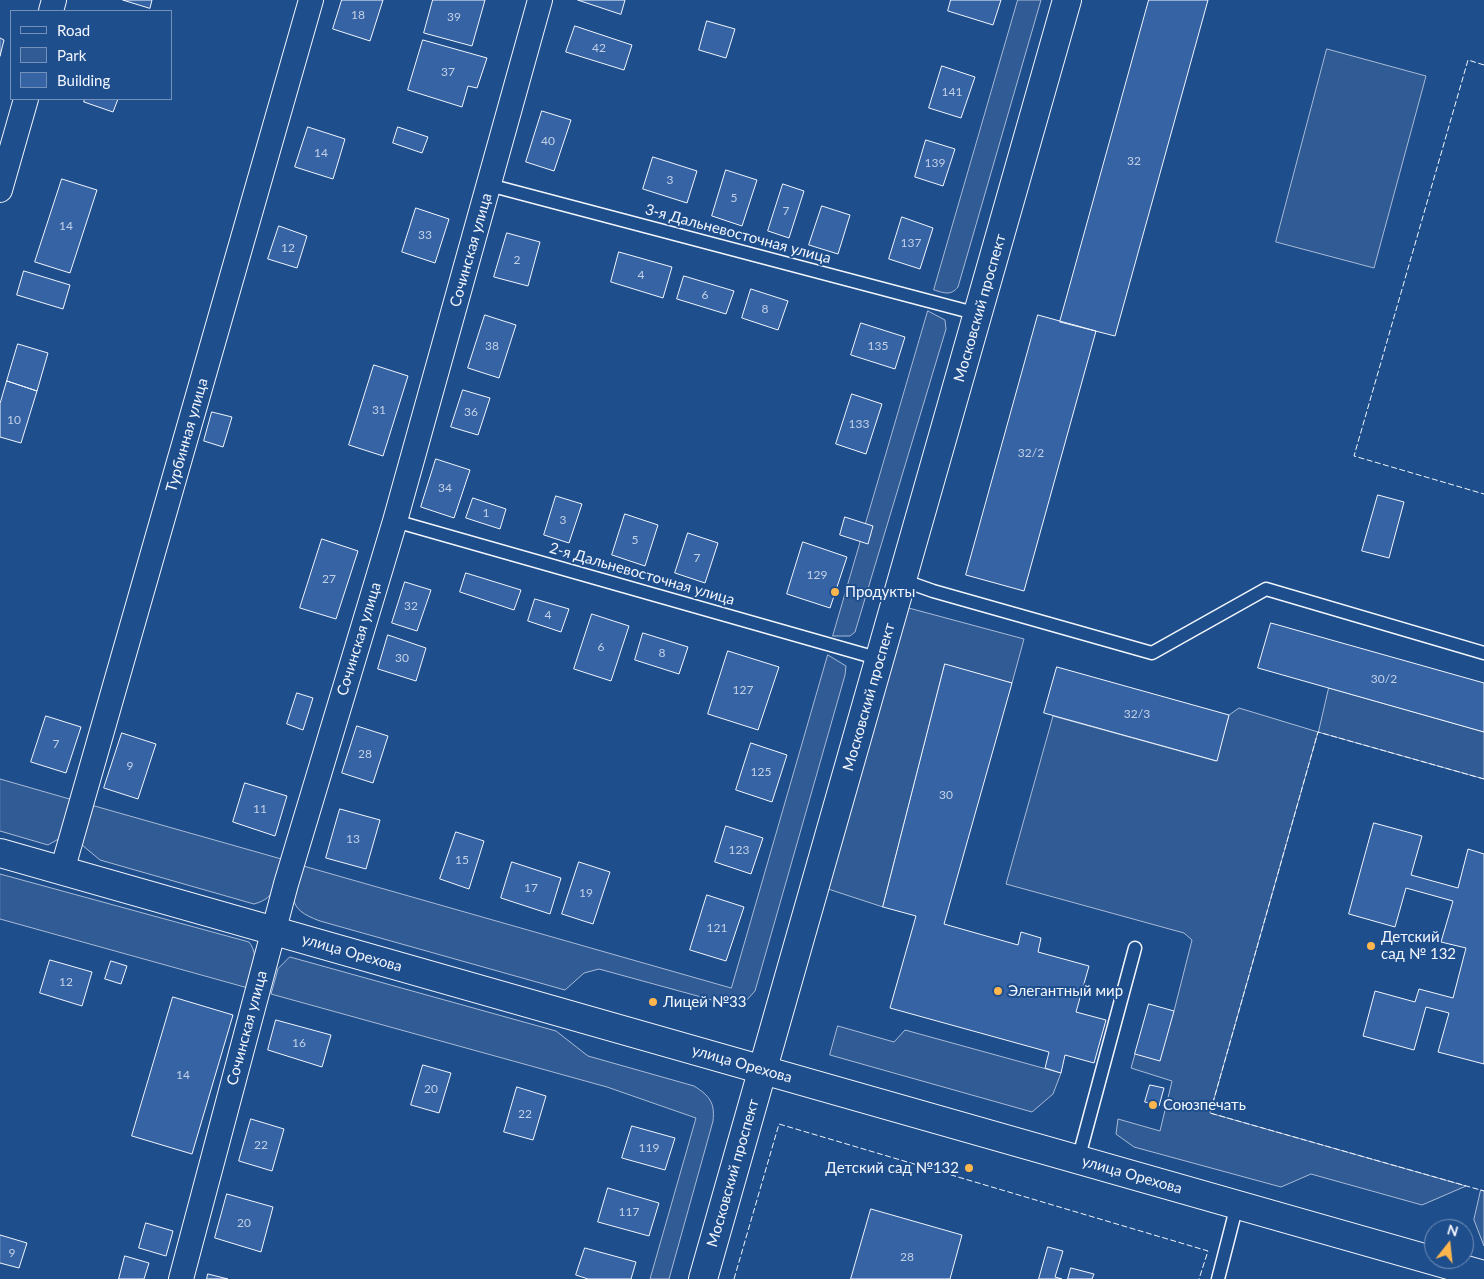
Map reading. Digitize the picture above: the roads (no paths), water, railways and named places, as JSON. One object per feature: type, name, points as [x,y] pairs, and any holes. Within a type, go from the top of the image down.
[{"type":"street","name":"Турбинная улица","points":[[62,871],[311,0]]},
{"type":"street","name":"Сочинская улица","points":[[181,1279],[273,931],[395,521],[540,0]]},
{"type":"street","name":"Московский проспект","points":[[703,1279],[1067,0]]},
{"type":"street","points":[[0,190],[26,100]]},
{"type":"street","name":"улица Орехова","points":[[0,853],[1484,1275]]},
{"type":"lane","name":"3-я Дальневосточная улица","points":[[489,185],[978,314]]},
{"type":"lane","name":"2-я Дальневосточная улица","points":[[395,521],[880,659]]},
{"type":"lane","points":[[902,580],[942,594],[1152,653],[1266,589],[1484,653]]},
{"type":"lane","points":[[1078,1160],[1135,948]]},
{"type":"lane","points":[[1218,1279],[1237,1205]]},
{"type":"place","name":"Продукты","points":[[835,592]]},
{"type":"place","name":"Детский сад № 132","points":[[1371,946]]},
{"type":"place","name":"Элегантный мир","points":[[998,991]]},
{"type":"place","name":"Лицей №33","points":[[653,1002]]},
{"type":"place","name":"Союзпечать","points":[[1153,1105]]},
{"type":"place","name":"Детский сад №132","points":[[969,1168]]}]
